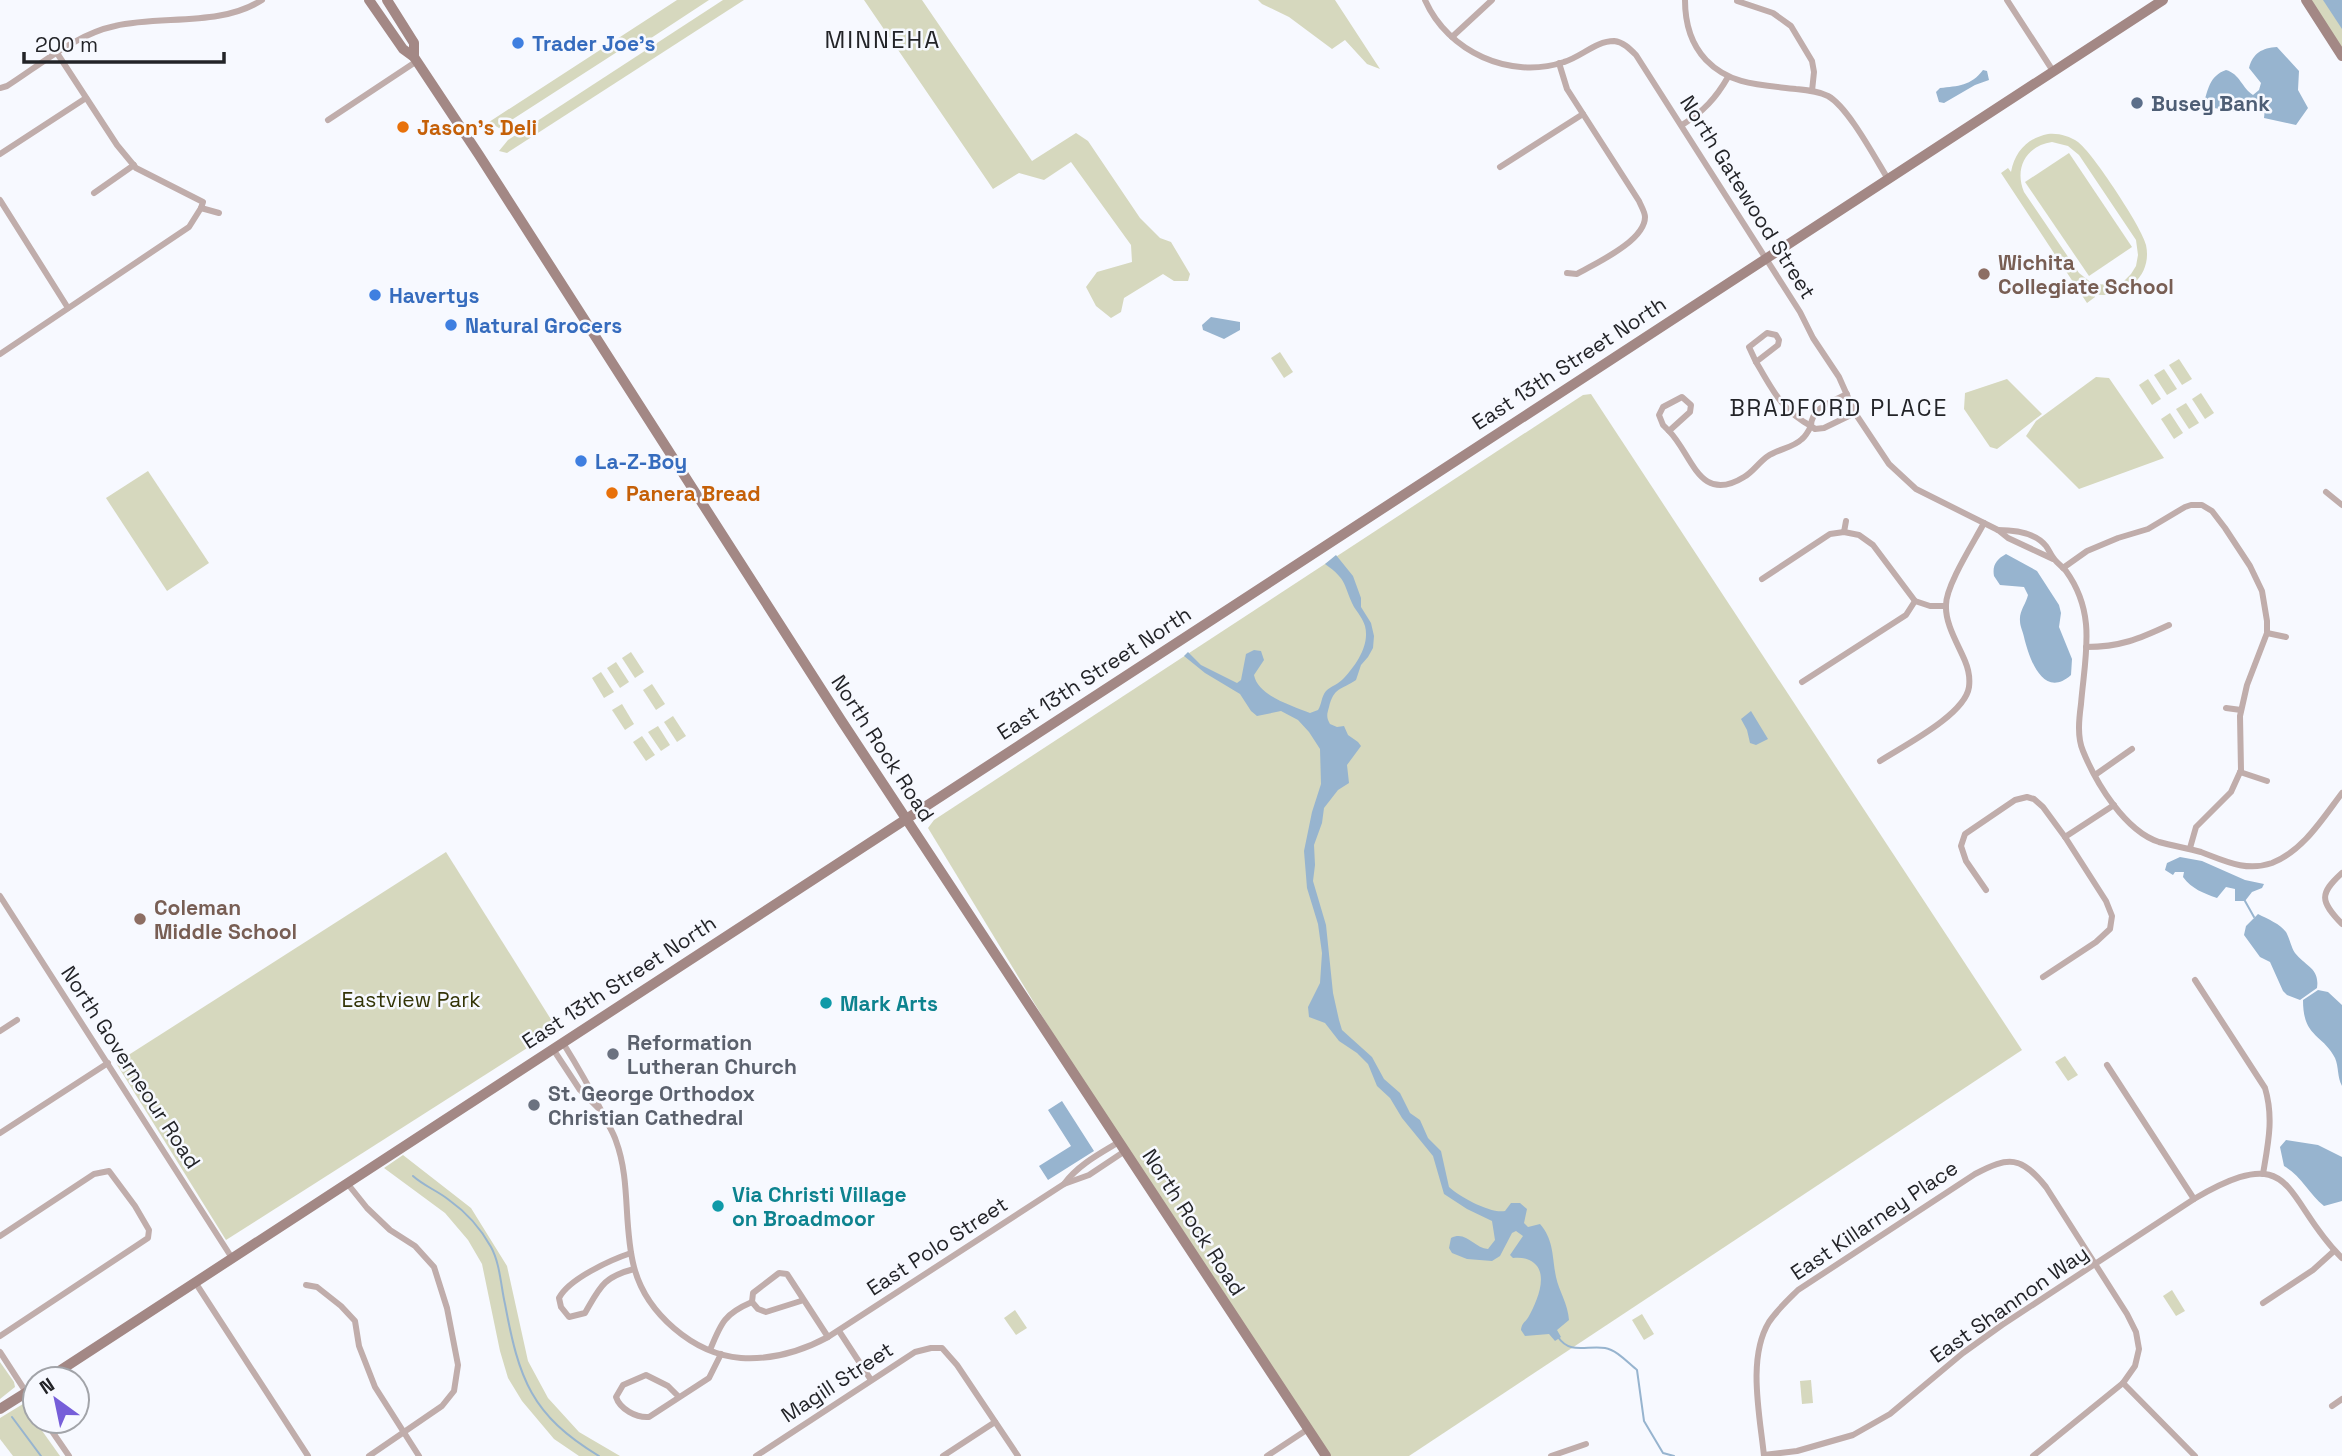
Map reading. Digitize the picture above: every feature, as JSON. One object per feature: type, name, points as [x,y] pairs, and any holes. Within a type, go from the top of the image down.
[{"type":"main road","name":"North Rock Road","points":[[369,0],[403,49],[415,59],[479,155],[905,818],[1326,1456]]},
{"type":"main road","name":"North Rock Road","points":[[387,0],[414,43],[415,59]]},
{"type":"main road","name":"East 13th Street North","points":[[68,1365],[2163,0]]},
{"type":"main road","points":[[2306,0],[2342,56]]},
{"type":"main road","points":[[0,1409],[21,1396]]},
{"type":"street","points":[[0,88],[77,41],[111,26],[145,20],[212,17],[249,9],[262,0]]},
{"type":"street","name":"North Gatewood Street","points":[[1425,0],[1432,16],[1463,49],[1499,65],[1535,68],[1559,63],[1600,43],[1615,41],[1626,45],[1636,55],[1767,258],[1813,338],[1834,367],[1855,413],[1889,464],[1916,489],[2053,559],[2063,568],[2082,600],[2088,627],[2079,724],[2081,748],[2114,805],[2140,833],[2158,842],[2190,848],[2244,867],[2256,868],[2275,862],[2293,851],[2312,833],[2342,793]]},
{"type":"street","points":[[1452,37],[1492,0]]},
{"type":"street","points":[[1685,0],[1686,23],[1694,44],[1709,63],[1728,77],[1754,85],[1812,91],[1829,96],[1839,104],[1888,179]]},
{"type":"street","points":[[2007,0],[2053,72]]},
{"type":"street","points":[[1737,1],[1773,13],[1790,26],[1812,61],[1812,91]]},
{"type":"street","points":[[0,354],[189,227],[203,202],[134,165],[117,145],[57,53]]},
{"type":"street","points":[[328,120],[415,59]]},
{"type":"street","points":[[1559,63],[1567,89],[1639,201],[1645,215],[1643,227],[1634,239],[1577,274],[1567,273]]},
{"type":"street","points":[[1682,125],[1714,100],[1728,77]]},
{"type":"street","points":[[0,154],[86,99]]},
{"type":"street","points":[[1500,167],[1583,114]]},
{"type":"street","points":[[94,193],[134,165]]},
{"type":"street","points":[[0,200],[68,308]]},
{"type":"street","points":[[201,208],[219,213]]},
{"type":"street","points":[[1756,362],[1778,345],[1779,340],[1773,333],[1767,333],[1749,347],[1756,362],[1794,417],[1815,429],[1824,428],[1855,413]]},
{"type":"street","points":[[1670,431],[1690,412],[1691,405],[1682,397],[1663,407],[1659,415],[1663,425],[1670,431],[1691,466],[1706,482],[1722,486],[1746,476],[1769,454],[1803,439],[1818,410],[1847,394]]},
{"type":"street","points":[[2326,492],[2342,505]]},
{"type":"street","points":[[2063,568],[2087,551],[2148,529],[2185,507],[2202,505],[2212,511],[2262,591],[2267,633],[2246,685],[2241,710],[2240,772],[2231,792],[2196,827],[2190,848]]},
{"type":"street","points":[[1844,533],[1846,521]]},
{"type":"street","points":[[1880,761],[1949,716],[1961,704],[1969,688],[1966,663],[1953,635],[1945,606],[1953,581],[1984,523]]},
{"type":"street","name":"North Gatewood Street","points":[[1998,530],[2011,530],[2038,538],[2053,559]]},
{"type":"street","points":[[1762,579],[1830,534],[1859,535],[1873,545],[1915,601],[1930,606],[1945,606]]},
{"type":"street","points":[[1802,682],[1906,615],[1915,601]]},
{"type":"street","points":[[2087,647],[2111,647],[2146,636],[2169,625]]},
{"type":"street","points":[[2267,633],[2286,637]]},
{"type":"street","points":[[1969,688],[1978,690]]},
{"type":"street","points":[[2226,708],[2241,710]]},
{"type":"street","points":[[2095,775],[2132,749]]},
{"type":"street","points":[[2240,772],[2267,781]]},
{"type":"street","points":[[1986,890],[1966,860],[1961,846],[1965,834],[2015,800],[2027,797],[2043,807],[2065,837],[2106,901],[2112,916],[2110,929],[2096,942],[2043,977]]},
{"type":"street","points":[[2065,837],[2114,805]]},
{"type":"street","points":[[2342,873],[2327,887],[2324,895],[2326,905],[2342,924]]},
{"type":"street","name":"North Governeour Road","points":[[0,896],[232,1258]]},
{"type":"street","points":[[2195,980],[2265,1088],[2272,1124],[2263,1174],[2283,1181],[2292,1190],[2334,1251],[2342,1258]]},
{"type":"street","points":[[0,1031],[18,1020]]},
{"type":"street","points":[[563,1043],[589,1084],[601,1112]]},
{"type":"street","points":[[553,1049],[580,1090],[601,1112]]},
{"type":"street","points":[[0,1133],[108,1063]]},
{"type":"street","points":[[2107,1065],[2194,1199]]},
{"type":"street","name":"East Polo Street","points":[[601,1112],[617,1142],[625,1188],[631,1254],[642,1290],[662,1317],[682,1334],[710,1350],[742,1358],[784,1355],[809,1348],[1064,1184],[1089,1174],[1125,1151]]},
{"type":"street","name":"East Polo Street","points":[[1064,1184],[1083,1165],[1119,1142]]},
{"type":"street","name":"East Killarney Place","points":[[1764,1456],[1756,1383],[1759,1349],[1766,1328],[1782,1306],[1798,1290],[1975,1174],[1996,1163],[2013,1162],[2023,1164],[2033,1171],[2046,1186],[2096,1264]]},
{"type":"street","points":[[0,1236],[94,1174],[109,1171],[128,1195],[149,1230],[148,1238],[0,1336]]},
{"type":"street","name":"East Shannon Way","points":[[1764,1456],[1797,1451],[1853,1435],[1890,1414],[1963,1353],[2194,1199],[2223,1182],[2240,1176],[2263,1174]]},
{"type":"street","points":[[347,1183],[367,1208],[390,1230],[415,1245],[434,1267],[447,1308],[458,1365],[454,1391],[442,1406],[369,1456]]},
{"type":"street","points":[[2263,1303],[2313,1270],[2334,1251]]},
{"type":"street","points":[[631,1254],[608,1261],[571,1283],[559,1298],[561,1307],[569,1317],[584,1312],[601,1284],[613,1276],[634,1269]]},
{"type":"street","points":[[2033,1456],[2123,1383],[2135,1366],[2139,1349],[2136,1332],[2096,1264]]},
{"type":"street","points":[[804,1300],[766,1312],[758,1309],[752,1302],[753,1293],[779,1273],[787,1274],[804,1300],[828,1337]]},
{"type":"street","points":[[195,1282],[308,1456]]},
{"type":"street","points":[[306,1285],[317,1287],[355,1321],[359,1346],[375,1387],[419,1456]]},
{"type":"street","points":[[710,1350],[727,1316],[752,1302]]},
{"type":"street","points":[[839,1331],[871,1380]]},
{"type":"street","name":"Magill Street","points":[[756,1456],[915,1352],[931,1348],[942,1348],[995,1422]]},
{"type":"street","points":[[0,1352],[21,1378]]},
{"type":"street","points":[[679,1397],[646,1374],[623,1385],[617,1396],[622,1406],[641,1417],[649,1417],[709,1378],[721,1354]]},
{"type":"street","points":[[2123,1383],[2195,1456]]},
{"type":"street","points":[[2332,1406],[2342,1399]]},
{"type":"street","points":[[943,1456],[995,1422],[1018,1456]]},
{"type":"street","points":[[1267,1456],[1308,1429]]},
{"type":"street","points":[[55,1435],[69,1456]]},
{"type":"street","points":[[1551,1456],[1586,1444]]},
{"type":"green space","points":[[677,0],[709,0],[642,44],[631,43],[499,128],[489,122]]},
{"type":"green space","points":[[723,0],[744,0],[507,153],[499,151],[508,140]]},
{"type":"green space","points":[[864,0],[922,0],[1032,161],[1076,133],[1088,141],[1140,218],[1160,238],[1171,242],[1190,274],[1188,281],[1174,281],[1163,274],[1124,298],[1121,312],[1111,318],[1096,306],[1086,287],[1097,272],[1132,262],[1131,245],[1071,162],[1044,180],[1019,173],[993,189]]},
{"type":"green space","points":[[1258,0],[1335,0],[1380,69],[1367,64],[1345,40],[1332,49],[1289,17]]},
{"type":"green space","points":[[2307,0],[2342,0],[2342,55]]},
{"type":"green space","points":[[2048,134],[2067,137],[2085,149],[2127,208],[2143,236],[2147,257],[2145,267],[2134,284],[2125,290],[2105,295],[2094,294],[2095,297],[2087,303],[2001,173],[2008,168],[2011,172],[2019,152],[2029,142]],"holes":[[[2052,142],[2068,146],[2079,155],[2136,240],[2136,266],[2124,281],[2114,285],[2093,284],[2079,273],[2024,192],[2021,183],[2024,160],[2035,148]]]},
{"type":"green space","points":[[2069,153],[2132,247],[2089,276],[2025,182]]},
{"type":"green space","points":[[1280,352],[1293,372],[1284,378],[1271,358]]},
{"type":"green space","points":[[2179,359],[2192,379],[2182,385],[2169,365]]},
{"type":"green space","points":[[2164,369],[2177,389],[2167,395],[2154,375]]},
{"type":"green space","points":[[2096,377],[2109,378],[2164,458],[2079,489],[2026,436],[2036,421]]},
{"type":"green space","points":[[2007,379],[2042,414],[1997,449],[1990,447],[1964,409],[1965,393]]},
{"type":"green space","points":[[2148,379],[2161,399],[2152,405],[2139,385]]},
{"type":"green space","points":[[2201,393],[2214,413],[2205,419],[2192,399]]},
{"type":"green space","points":[[1591,394],[2022,1050],[1409,1456],[1323,1456],[1135,1169],[928,828],[934,820],[1583,395]]},
{"type":"green space","points":[[2186,403],[2199,423],[2189,429],[2176,409]]},
{"type":"green space","points":[[2170,413],[2183,433],[2174,439],[2161,419]]},
{"type":"green space","points":[[148,471],[209,563],[167,591],[106,498]]},
{"type":"green space","points":[[631,652],[644,672],[635,678],[622,658]]},
{"type":"green space","points":[[616,662],[629,682],[620,688],[607,668]]},
{"type":"green space","points":[[601,672],[614,692],[604,698],[592,678]]},
{"type":"green space","points":[[652,684],[665,704],[656,710],[643,690]]},
{"type":"green space","points":[[622,704],[634,724],[625,730],[612,710]]},
{"type":"green space","points":[[673,716],[686,736],[677,742],[664,722]]},
{"type":"green space","points":[[658,726],[670,745],[661,751],[648,732]]},
{"type":"green space","points":[[642,736],[655,755],[646,761],[633,742]]},
{"type":"green space","name":"Eastview Park","points":[[446,852],[557,1029],[226,1240],[116,1063]]},
{"type":"green space","points":[[2065,1056],[2078,1075],[2068,1081],[2055,1062]]},
{"type":"green space","points":[[403,1155],[471,1208],[507,1266],[528,1361],[548,1398],[579,1432],[620,1456],[579,1456],[554,1439],[522,1401],[508,1378],[500,1351],[482,1264],[468,1240],[445,1213],[384,1168]]},
{"type":"green space","points":[[2172,1290],[2185,1311],[2176,1316],[2163,1296]]},
{"type":"green space","points":[[1015,1310],[1027,1328],[1016,1335],[1004,1318]]},
{"type":"green space","points":[[1642,1314],[1654,1334],[1644,1340],[1632,1320]]},
{"type":"green space","points":[[0,1362],[15,1387],[0,1399]]},
{"type":"green space","points":[[1811,1380],[1813,1403],[1802,1404],[1800,1381]]},
{"type":"green space","points":[[21,1405],[21,1435],[45,1435],[60,1456],[13,1456],[0,1439],[0,1418]]},
{"type":"water","points":[[2323,0],[2342,0],[2342,29]]},
{"type":"water","points":[[2277,47],[2299,71],[2298,90],[2308,108],[2296,125],[2264,118],[2265,108],[2261,101],[2255,99],[2248,101],[2242,113],[2203,106],[2213,80],[2226,70],[2235,75],[2253,95],[2259,90],[2261,83],[2249,68],[2253,59],[2259,52]]},
{"type":"water","points":[[1983,70],[1987,71],[1989,80],[1944,103],[1939,102],[1936,92],[1940,88],[1969,82]]},
{"type":"water","points":[[1211,317],[1240,322],[1240,330],[1224,339],[1203,330],[1202,325]]},
{"type":"water","points":[[2006,554],[2037,571],[2059,605],[2059,627],[2072,659],[2071,675],[2061,681],[2053,683],[2045,680],[2030,655],[2020,623],[2028,595],[2024,587],[2000,585],[1994,576],[1996,563]]},
{"type":"water","points":[[1336,555],[1353,576],[1361,598],[1361,607],[1371,623],[1374,636],[1373,648],[1361,665],[1356,680],[1336,692],[1329,707],[1327,716],[1330,724],[1344,726],[1348,735],[1361,746],[1347,765],[1349,783],[1338,790],[1324,808],[1314,845],[1313,881],[1326,925],[1333,993],[1339,1020],[1342,1030],[1372,1057],[1384,1079],[1400,1093],[1410,1113],[1420,1120],[1428,1138],[1441,1151],[1449,1187],[1468,1200],[1492,1210],[1505,1211],[1511,1203],[1520,1203],[1527,1209],[1524,1223],[1528,1227],[1540,1224],[1545,1230],[1569,1320],[1557,1330],[1561,1337],[1555,1341],[1549,1334],[1525,1336],[1521,1330],[1535,1304],[1541,1282],[1541,1275],[1534,1263],[1510,1255],[1523,1236],[1516,1231],[1512,1233],[1500,1256],[1492,1261],[1467,1259],[1452,1253],[1449,1248],[1451,1238],[1456,1236],[1488,1249],[1495,1240],[1492,1221],[1444,1194],[1433,1156],[1402,1118],[1390,1098],[1377,1086],[1368,1064],[1339,1041],[1325,1023],[1309,1017],[1308,1007],[1320,983],[1322,953],[1318,924],[1307,888],[1304,851],[1321,784],[1320,749],[1298,720],[1281,711],[1257,716],[1240,694],[1205,673],[1184,656],[1188,652],[1201,665],[1237,683],[1241,680],[1246,654],[1254,650],[1261,651],[1264,660],[1254,675],[1262,689],[1276,699],[1310,713],[1318,710],[1326,691],[1342,680],[1353,667],[1366,640],[1364,623],[1344,583],[1338,574],[1325,564]]},
{"type":"water","points":[[1751,711],[1768,739],[1756,745],[1750,743],[1741,719]]},
{"type":"water","points":[[2180,857],[2202,861],[2245,880],[2264,884],[2245,901],[2235,901],[2235,889],[2226,887],[2217,898],[2190,885],[2183,877],[2184,872],[2175,872],[2173,875],[2165,870],[2167,863]]},
{"type":"water","points":[[2258,914],[2283,929],[2295,953],[2316,976],[2317,988],[2300,1000],[2283,991],[2270,962],[2260,957],[2244,935],[2246,926]]},
{"type":"water","points":[[2318,990],[2328,992],[2342,1005],[2342,1086],[2335,1058],[2306,1022],[2303,1000]]},
{"type":"water","points":[[1062,1101],[1094,1151],[1048,1180],[1039,1166],[1071,1146],[1048,1110]]},
{"type":"water","points":[[2286,1140],[2318,1145],[2342,1157],[2342,1201],[2324,1206],[2295,1174],[2284,1166],[2280,1147]]},
{"type":"waterway","points":[[2245,901],[2254,917]]},
{"type":"waterway","points":[[413,1176],[461,1210],[487,1240],[498,1268],[516,1354],[532,1393],[558,1426],[599,1456]]},
{"type":"waterway","points":[[1558,1337],[1573,1348],[1609,1349],[1637,1370],[1644,1421],[1663,1453],[1674,1456]]},
{"type":"waterway","points":[[12,1417],[41,1456]]},
{"type":"place","name":"Trader Joe's","points":[[518,43]]},
{"type":"place","name":"Busey Bank","points":[[2137,103]]},
{"type":"place","name":"Jason's Deli","points":[[403,127]]},
{"type":"place","name":"Wichita Collegiate School","points":[[1984,274]]},
{"type":"place","name":"Havertys","points":[[375,295]]},
{"type":"place","name":"Natural Grocers","points":[[451,325]]},
{"type":"place","name":"La-Z-Boy","points":[[581,461]]},
{"type":"place","name":"Panera Bread","points":[[612,493]]},
{"type":"place","name":"Coleman Middle School","points":[[140,919]]},
{"type":"place","name":"Mark Arts","points":[[826,1003]]},
{"type":"place","name":"Reformation Lutheran Church","points":[[613,1054]]},
{"type":"place","name":"St. George Orthodox Christian Cathedral","points":[[534,1105]]},
{"type":"place","name":"Via Christi Village on Broadmoor","points":[[718,1206]]},
{"type":"district","name":"MINNEHA","points":[[883,39]]},
{"type":"district","name":"BRADFORD PLACE","points":[[1839,408]]}]
